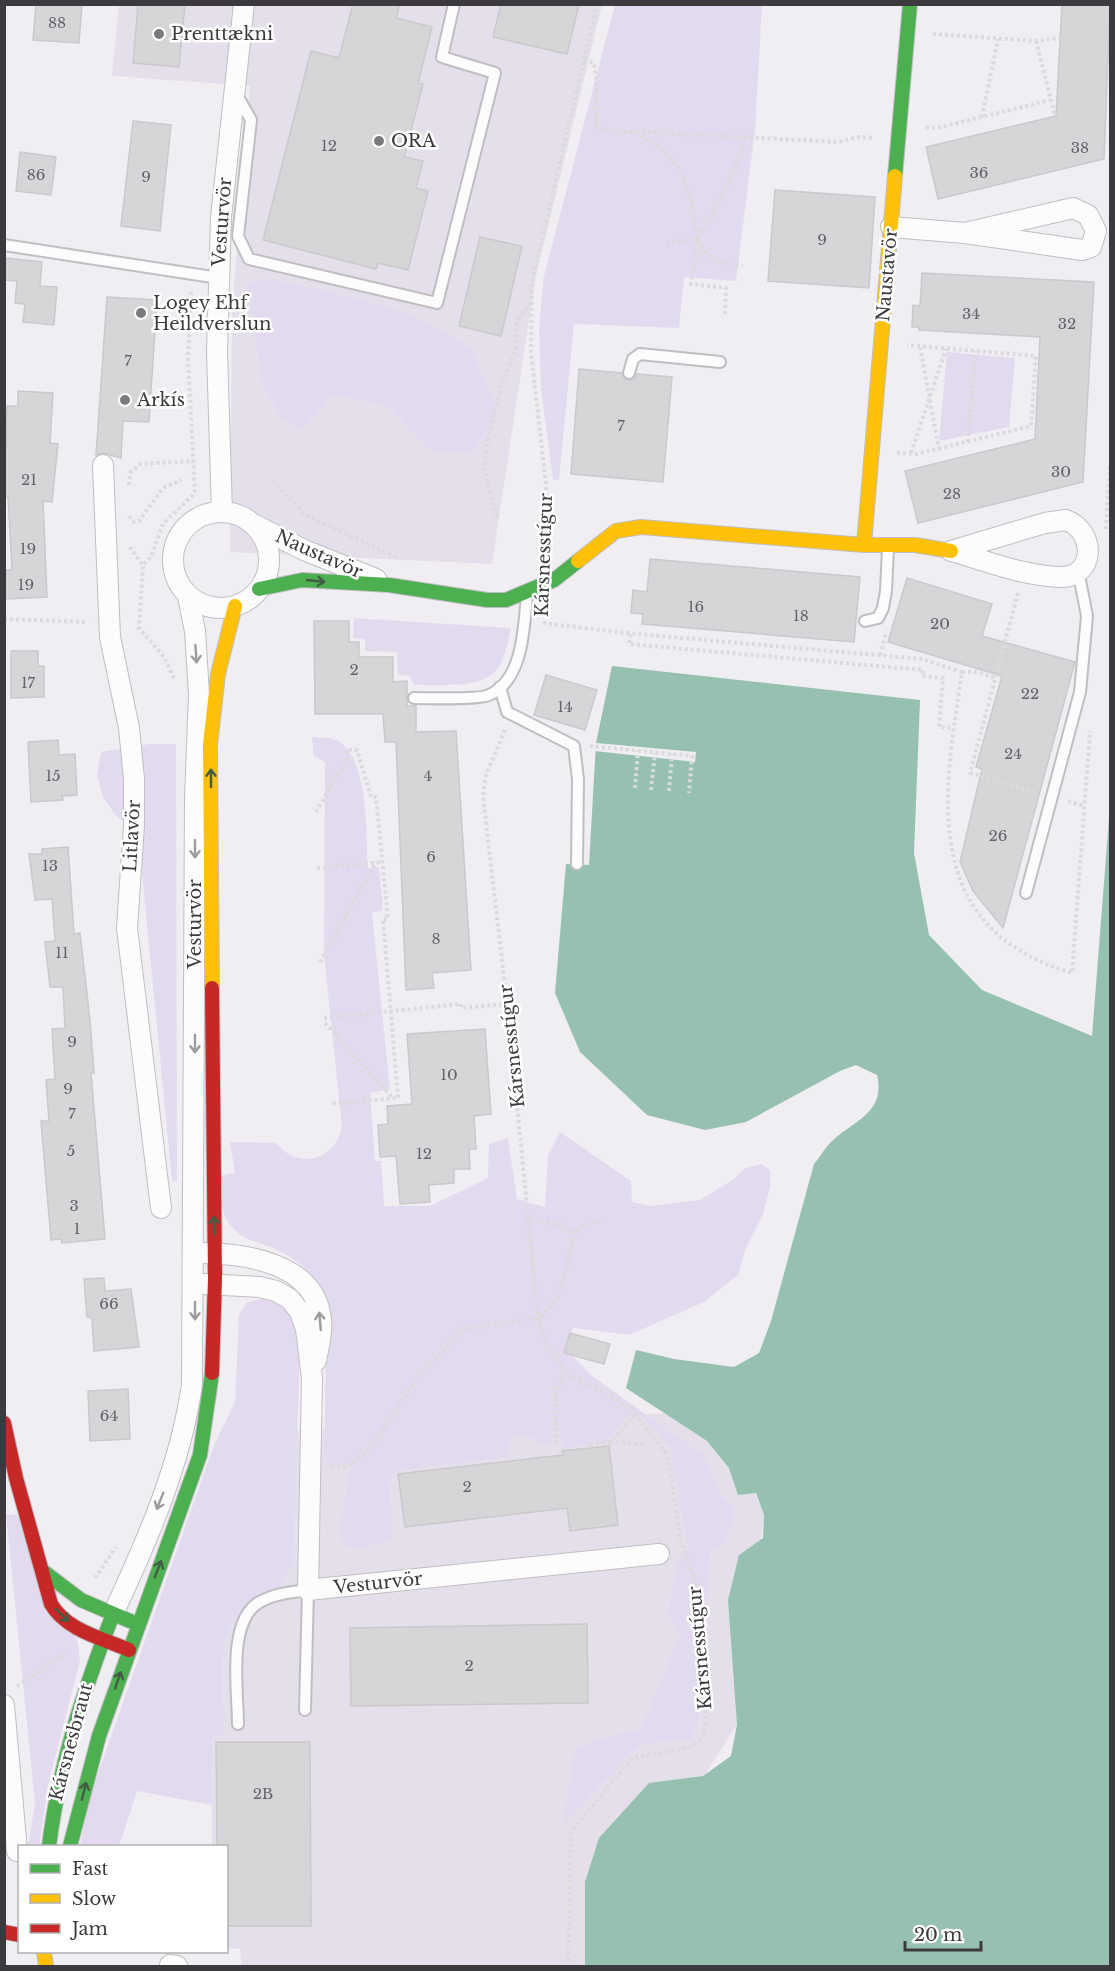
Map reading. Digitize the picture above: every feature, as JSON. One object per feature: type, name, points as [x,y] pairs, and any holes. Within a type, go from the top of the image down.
[{"type":"street","name":"Vesturvör","points":[[222,512],[217,352],[221,218],[244,4]]},
{"type":"street","name":"Naustavör","points":[[864,545],[910,4]]},
{"type":"street","points":[[891,228],[964,233],[1082,250],[1091,248],[1095,231],[1088,216],[1073,208],[964,233]]},
{"type":"street","name":"Litlavör","points":[[103,465],[110,637],[122,682],[134,771],[134,825],[128,928],[161,1208]]},
{"type":"street","points":[[222,512],[249,521],[260,532],[267,545],[269,561],[267,576],[253,597],[235,606],[210,608],[188,596],[175,575],[175,545],[182,531],[193,521],[207,514],[222,512]]},
{"type":"street","name":"Naustavör","points":[[259,589],[303,579],[390,585],[487,600],[506,600],[546,584],[616,531],[641,527],[864,545],[888,544],[951,551],[1061,577],[1078,570],[1087,557],[1087,539],[1083,530],[1066,520],[1045,523],[951,551]]},
{"type":"street","name":"Naustavör","points":[[249,521],[295,546],[390,585]]},
{"type":"street","name":"Vesturvör","points":[[113,1614],[166,1488],[188,1415],[195,1353],[195,800],[199,694],[195,631],[188,596]]},
{"type":"street","name":"Vesturvör","points":[[137,1624],[200,1455],[213,1380],[215,1253],[210,745],[218,674],[235,606]]},
{"type":"street","name":"Vesturvör","points":[[194,1253],[250,1256],[272,1263],[292,1274],[310,1292],[318,1305],[321,1320],[312,1378],[308,1590],[659,1554]]},
{"type":"street","name":"Vesturvör","points":[[195,1284],[260,1287],[276,1291],[290,1299],[300,1312],[306,1329],[312,1378]]},
{"type":"street","points":[[4,1423],[8,1470],[44,1572],[47,1596],[60,1615],[74,1626],[129,1650]]},
{"type":"street","points":[[44,1572],[81,1600],[137,1624]]},
{"type":"street","name":"Kársnesbraut","points":[[50,1845],[53,1809],[86,1684],[113,1614]]},
{"type":"street","name":"Kársnesbraut","points":[[70,1845],[99,1736],[137,1624]]},
{"type":"street","points":[[4,1705],[17,1851]]},
{"type":"lane","points":[[234,89],[251,120],[238,236],[249,259],[437,303],[495,73],[442,57],[454,4]]},
{"type":"lane","points":[[4,245],[219,278]]},
{"type":"lane","points":[[629,373],[633,359],[640,354],[720,362]]},
{"type":"lane","points":[[865,621],[878,618],[883,608],[888,544]]},
{"type":"lane","points":[[1026,893],[1080,692],[1087,616],[1078,570]]},
{"type":"lane","points":[[414,698],[488,696],[500,687],[517,661],[525,621],[527,593]]},
{"type":"lane","points":[[500,687],[507,712],[574,746],[578,779],[577,864]]},
{"type":"lane","points":[[238,1724],[237,1647],[242,1622],[258,1603],[289,1592],[308,1590],[305,1710]]},
{"type":"path","name":"Kársnesstígur","points":[[542,631],[546,584],[546,485],[531,352],[532,282],[597,4]]},
{"type":"path","points":[[908,32],[1036,41],[1060,38]]},
{"type":"path","points":[[982,117],[998,39]]},
{"type":"path","points":[[1036,41],[1055,116]]},
{"type":"path","points":[[584,60],[594,63],[595,123],[603,130],[838,142],[859,137],[898,139]]},
{"type":"path","points":[[900,125],[937,128],[1051,100]]},
{"type":"path","points":[[636,132],[665,151],[680,171],[691,200],[698,239],[704,254],[717,261],[743,266]]},
{"type":"path","points":[[725,316],[726,288],[691,284],[698,239],[726,188],[738,161],[745,137]]},
{"type":"path","points":[[666,243],[698,239]]},
{"type":"path","points":[[497,517],[484,468],[487,443],[501,387],[515,351],[517,321],[532,302]]},
{"type":"path","points":[[873,451],[911,453],[939,449],[1031,426],[1036,356],[882,343]]},
{"type":"path","points":[[920,346],[939,449]]},
{"type":"path","points":[[911,453],[946,348]]},
{"type":"path","points":[[968,442],[975,351]]},
{"type":"path","points":[[129,490],[130,473],[140,464],[195,461]]},
{"type":"path","points":[[131,520],[139,521],[156,495],[171,483],[181,480]]},
{"type":"path","points":[[273,481],[306,515],[405,561]]},
{"type":"path","points":[[128,527],[131,520],[129,513]]},
{"type":"path","points":[[128,544],[142,565]]},
{"type":"path","points":[[1024,570],[970,773],[1084,806]]},
{"type":"path","points":[[4,619],[96,622]]},
{"type":"path","points":[[543,623],[630,634],[922,659],[962,672],[977,672],[995,678]]},
{"type":"path","points":[[630,634],[629,644],[923,670],[922,676],[943,678],[939,727],[953,728]]},
{"type":"path","points":[[947,768],[962,672]]},
{"type":"path","name":"Kársnesstígur","points":[[513,715],[486,775],[483,796],[507,1004],[538,1318],[546,1344],[569,1376],[608,1393],[635,1414],[666,1455],[671,1470],[680,1538],[698,1590],[706,1720],[703,1738],[691,1748],[646,1753],[632,1759],[571,1832],[568,1966]]},
{"type":"path","points":[[596,746],[692,756],[689,793]]},
{"type":"path","points":[[316,812],[347,758],[347,750],[357,750],[371,797],[376,797],[388,919],[383,919],[398,1098],[331,1104]]},
{"type":"path","points":[[635,788],[638,751]]},
{"type":"path","points":[[651,790],[655,753]]},
{"type":"path","points":[[669,791],[672,754]]},
{"type":"path","points":[[320,962],[376,862]]},
{"type":"path","points":[[317,868],[382,862]]},
{"type":"path","points":[[393,1098],[325,1021],[461,1004],[461,1008],[507,1004]]},
{"type":"path","points":[[529,1219],[561,1225],[574,1233]]},
{"type":"path","points":[[309,1467],[347,1467],[369,1450],[415,1381],[464,1329],[538,1318],[559,1298],[574,1233],[592,1222],[606,1221]]},
{"type":"path","points":[[555,1443],[555,1394],[565,1371]]},
{"type":"path","points":[[610,1443],[635,1414]]},
{"type":"path","points":[[589,1448],[588,1444],[643,1444]]},
{"type":"shaded area","points":[[119,5],[602,5],[535,280],[492,564],[230,552],[232,311],[250,86],[112,76]]},
{"type":"shaded area","points":[[615,5],[762,5],[755,130],[736,281],[684,277],[679,328],[574,324],[559,480],[553,480],[541,389],[539,327],[544,276]]},
{"type":"shaded area","points":[[265,278],[361,299],[413,316],[471,348],[497,410],[472,453],[432,451],[388,406],[333,394],[301,430],[281,418],[262,382],[247,284]]},
{"type":"shaded area","points":[[947,352],[1015,358],[1009,427],[939,441]]},
{"type":"shaded area","points":[[354,618],[511,628],[500,665],[484,679],[461,684],[415,685],[409,676],[398,675],[397,652],[365,651],[365,639],[353,638]]},
{"type":"shaded area","points":[[612,666],[920,700],[914,853],[929,935],[982,990],[1092,1036],[1110,806],[1110,1966],[585,1966],[585,1882],[599,1838],[649,1783],[703,1776],[731,1756],[737,1724],[728,1600],[739,1555],[763,1538],[764,1515],[756,1493],[738,1495],[729,1468],[707,1441],[626,1388],[636,1350],[674,1359],[734,1367],[759,1353],[771,1321],[814,1164],[831,1142],[866,1115],[877,1098],[879,1088],[877,1075],[856,1065],[840,1071],[746,1122],[705,1130],[647,1115],[580,1052],[555,993],[566,864],[589,865],[596,743]]},
{"type":"shaded area","points":[[312,737],[337,740],[349,752],[361,782],[364,800],[368,868],[379,867],[383,910],[372,913],[390,1089],[370,1093],[375,1161],[381,1161],[384,1206],[430,1206],[488,1178],[489,1144],[508,1138],[517,1199],[545,1207],[548,1155],[560,1132],[631,1181],[632,1202],[651,1206],[700,1200],[733,1180],[745,1168],[761,1164],[770,1170],[770,1187],[763,1215],[746,1248],[738,1275],[704,1302],[629,1335],[573,1328],[565,1348],[592,1376],[704,1456],[723,1498],[735,1509],[726,1542],[710,1552],[706,1611],[696,1630],[699,1720],[691,1739],[641,1744],[563,1824],[576,1748],[617,1734],[641,1729],[681,1634],[668,1615],[677,1562],[687,1546],[671,1448],[640,1415],[626,1419],[606,1442],[564,1448],[559,1431],[552,1432],[551,1444],[542,1445],[528,1435],[512,1436],[505,1457],[394,1471],[389,1481],[393,1539],[362,1548],[344,1545],[340,1532],[350,1463],[329,1466],[324,1463],[326,1350],[330,1334],[327,1304],[314,1278],[304,1267],[277,1250],[243,1237],[232,1227],[224,1211],[219,1176],[235,1173],[230,1142],[276,1143],[295,1157],[315,1158],[332,1148],[342,1127],[324,955],[325,762],[314,756]]},
{"type":"shaded area","points":[[149,744],[176,744],[177,1182],[172,1180],[140,853],[133,828],[116,816],[103,797],[97,775],[101,752]]},
{"type":"shaded area","points":[[262,1299],[282,1305],[292,1315],[297,1330],[300,1350],[293,1561],[276,1592],[250,1601],[231,1626],[223,1645],[224,1735],[212,1738],[212,1805],[137,1791],[119,1845],[80,1845],[90,1796],[214,1445],[235,1402],[239,1315],[247,1302]]},
{"type":"shaded area","points":[[664,1413],[707,1441],[729,1468],[755,1493],[764,1515],[737,1724],[585,1966],[242,1966],[240,1949],[228,1948],[228,1845],[212,1845],[212,1738],[224,1735],[223,1645],[231,1626],[250,1601],[276,1592],[269,1432]]},
{"type":"shaded area","points":[[6,1514],[17,1515],[78,1643],[80,1661],[48,1785],[39,1845],[26,1845],[29,1841],[35,1803]]},
{"type":"pier","points":[[596,743],[696,752],[695,762],[595,751]]},
{"type":"building","points":[[36,4],[82,4],[79,43],[33,40]]},
{"type":"building","name":"Prenttækni","points":[[138,4],[185,4],[179,67],[133,63]]},
{"type":"building","points":[[353,4],[400,4],[396,18],[432,27],[418,83],[423,84],[404,157],[423,161],[416,188],[428,191],[408,270],[378,263],[376,269],[263,240],[311,51],[339,58]]},
{"type":"building","points":[[501,4],[579,4],[567,54],[493,37]]},
{"type":"building","points":[[1062,4],[1110,4],[1104,159],[938,199],[926,147],[1056,116]]},
{"type":"building","points":[[133,121],[171,125],[160,231],[121,226]]},
{"type":"building","points":[[20,152],[56,157],[51,195],[16,191]]},
{"type":"building","points":[[775,190],[875,197],[869,288],[768,281]]},
{"type":"building","points":[[480,237],[522,246],[501,336],[459,326]]},
{"type":"building","points":[[6,258],[42,262],[40,286],[57,287],[54,325],[23,322],[25,304],[15,303],[17,281],[4,280]]},
{"type":"building","points":[[922,273],[1094,282],[1083,482],[918,523],[905,471],[1035,439],[1040,337],[919,330],[919,327],[912,327],[913,305],[920,306]]},
{"type":"building","points":[[107,297],[157,300],[149,422],[123,421],[121,458],[103,453],[96,455]]},
{"type":"building","points":[[579,369],[622,373],[628,380],[634,379],[637,374],[672,377],[663,482],[571,474]]},
{"type":"building","points":[[18,391],[53,393],[50,443],[58,444],[52,502],[43,501],[47,597],[4,599],[4,570],[12,570],[8,497],[4,496],[7,406],[18,406]]},
{"type":"building","points":[[650,559],[860,577],[854,642],[642,624],[643,614],[631,613],[633,590],[647,592]]},
{"type":"building","points":[[907,578],[992,604],[982,636],[1075,662],[1003,928],[973,891],[960,862],[982,769],[976,767],[1002,676],[888,642]]},
{"type":"building","points":[[314,621],[349,621],[349,642],[359,642],[359,657],[393,657],[393,682],[407,681],[407,706],[416,706],[416,732],[456,731],[471,970],[432,973],[434,988],[406,990],[396,742],[385,742],[383,714],[315,714]]},
{"type":"building","points":[[11,651],[38,651],[38,666],[44,666],[44,697],[11,698]]},
{"type":"building","points":[[546,675],[597,690],[585,730],[534,715]]},
{"type":"building","points":[[58,740],[59,755],[75,754],[77,795],[62,796],[63,800],[31,802],[28,742]]},
{"type":"building","points":[[68,847],[74,934],[80,933],[90,1020],[94,1073],[91,1073],[105,1239],[62,1243],[61,1239],[51,1240],[41,1121],[49,1121],[46,1080],[55,1079],[52,1029],[65,1028],[63,987],[50,987],[45,942],[55,941],[52,899],[35,900],[29,854],[42,854],[42,849]]},
{"type":"building","points":[[485,1029],[491,1114],[474,1116],[476,1149],[469,1149],[470,1169],[454,1169],[454,1183],[429,1185],[430,1202],[400,1204],[396,1156],[380,1157],[378,1125],[388,1124],[387,1106],[412,1104],[407,1034]]},
{"type":"building","points":[[104,1278],[105,1291],[131,1289],[139,1347],[94,1351],[92,1318],[87,1317],[84,1279]]},
{"type":"building","points":[[570,1333],[610,1344],[604,1364],[564,1353]]},
{"type":"building","points":[[128,1389],[130,1439],[90,1441],[88,1391]]},
{"type":"building","points":[[609,1446],[618,1525],[570,1531],[567,1508],[405,1527],[398,1474],[563,1455],[562,1451]]},
{"type":"building","points":[[587,1624],[588,1703],[351,1706],[350,1628]]},
{"type":"building","points":[[216,1742],[310,1742],[311,1926],[228,1926],[228,1845],[217,1845]]},
{"type":"traffic: fast","points":[[895,176],[910,4]]},
{"type":"traffic: fast","points":[[259,589],[302,580],[389,585],[487,600],[506,600],[554,580],[578,561]]},
{"type":"traffic: fast","points":[[70,1845],[99,1736],[200,1455],[212,1373]]},
{"type":"traffic: fast","points":[[44,1572],[81,1600],[130,1621]]},
{"type":"traffic: fast","points":[[49,1845],[59,1786],[74,1728],[113,1614]]},
{"type":"traffic: slow","points":[[864,545],[895,176]]},
{"type":"traffic: slow","points":[[578,561],[616,531],[641,527],[864,545],[915,545],[951,551]]},
{"type":"traffic: slow","points":[[212,988],[210,745],[218,674],[235,606]]},
{"type":"traffic: slow","points":[[44,1953],[46,1966]]},
{"type":"traffic: jam","points":[[212,988],[215,1278],[212,1373]]},
{"type":"traffic: jam","points":[[4,1423],[16,1478],[51,1604],[66,1621],[76,1627],[129,1650]]},
{"type":"traffic: jam","points":[[4,1932],[18,1935]]},
{"type":"place","name":"Prenttækni","points":[[159,34]]},
{"type":"place","name":"ORA","points":[[379,141]]},
{"type":"place","name":"Logey Ehf Heildverslun","points":[[141,313]]},
{"type":"place","name":"Arkís","points":[[125,400]]}]
